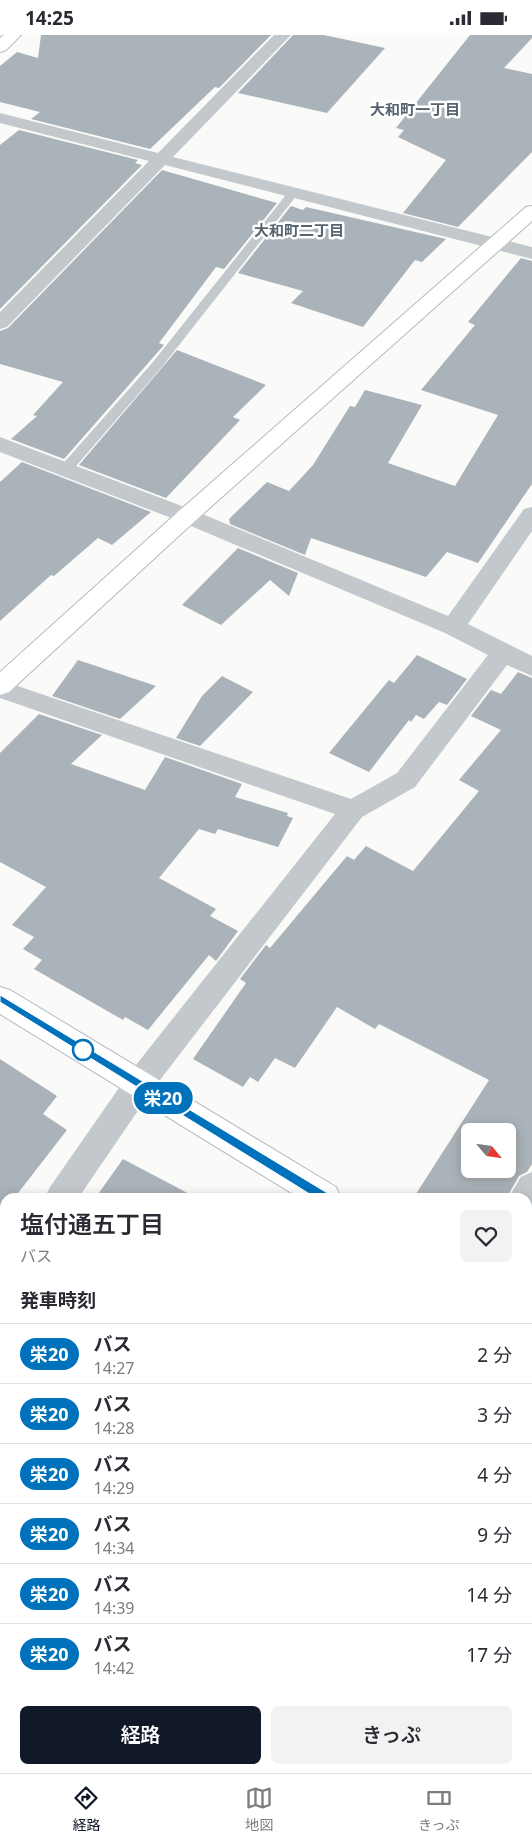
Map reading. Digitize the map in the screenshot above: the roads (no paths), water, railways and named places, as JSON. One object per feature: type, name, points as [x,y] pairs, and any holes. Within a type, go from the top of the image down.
[{"type":"street","points":[[0,47],[14,35]]},
{"type":"street","points":[[0,323],[283,35]]},
{"type":"street","points":[[0,118],[496,242],[532,253]]},
{"type":"street","points":[[353,810],[0,687],[187,516],[532,211]]},
{"type":"street","points":[[0,444],[187,516],[453,627],[532,667]]},
{"type":"street","points":[[453,627],[532,514]]},
{"type":"street","points":[[64,1193],[138,1084],[353,810],[406,780],[503,653]]},
{"type":"street","points":[[0,999],[318,1193]]},
{"type":"lane","points":[[65,470],[157,365],[294,193]]},
{"type":"district","name":"大和町一丁目","points":[[415,109]]},
{"type":"district","name":"大和町二丁目","points":[[299,230]]}]
